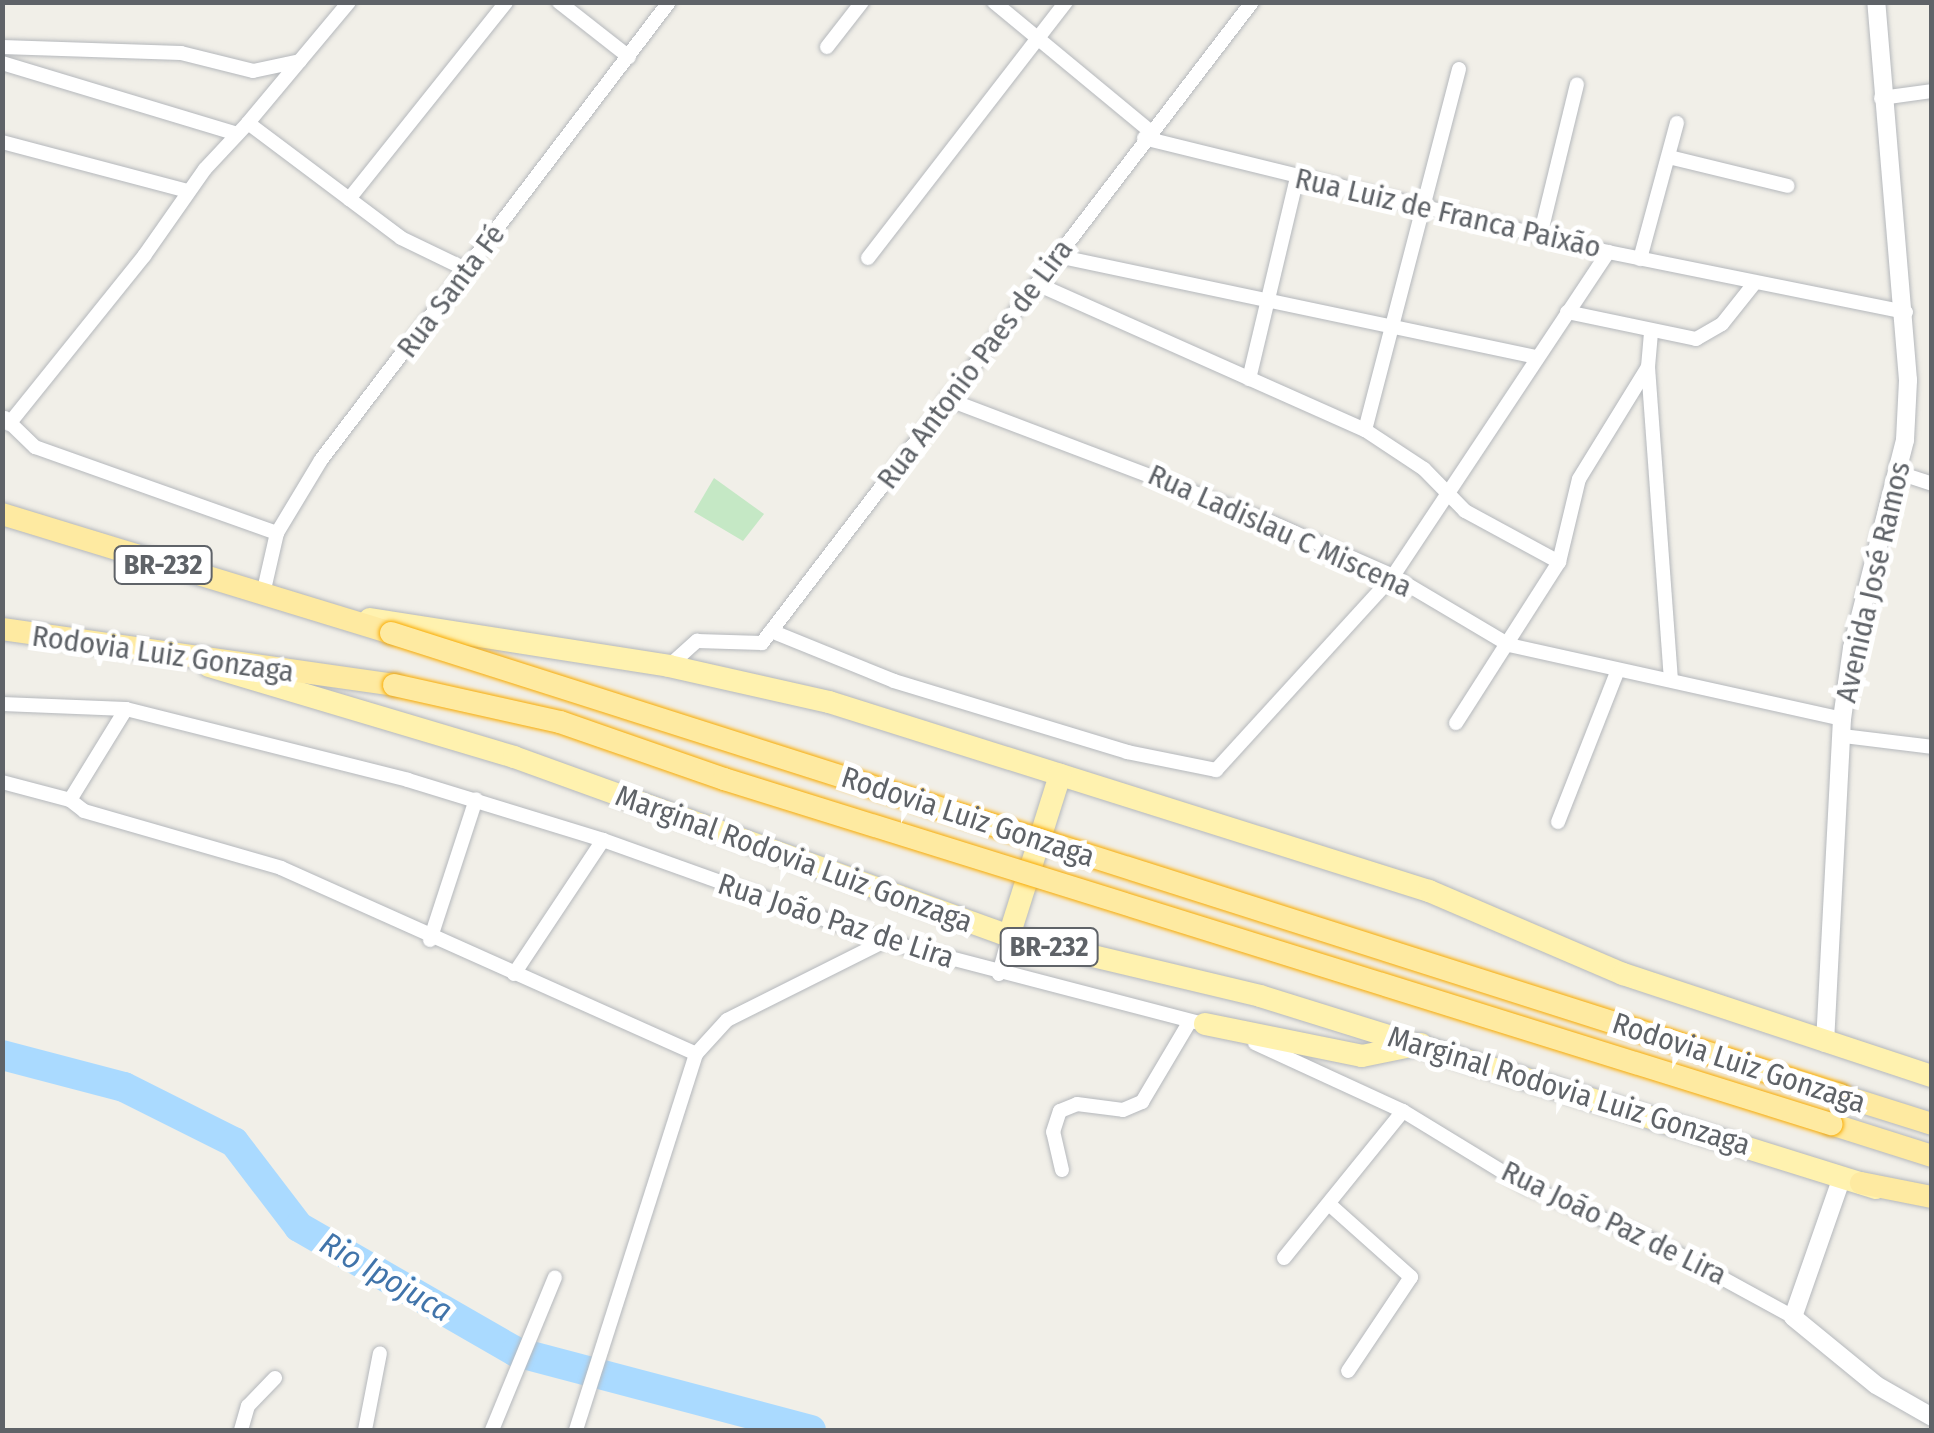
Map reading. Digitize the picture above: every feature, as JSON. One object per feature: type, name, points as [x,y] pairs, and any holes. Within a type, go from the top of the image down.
[{"type":"highway","name":"Rodovia Luiz Gonzaga","points":[[2,514],[326,612],[1932,1124]]},
{"type":"highway","name":"Rodovia Luiz Gonzaga","points":[[2,629],[176,657],[394,685],[560,722],[933,845],[1932,1156]]},
{"type":"highway","points":[[1851,1180],[1932,1201]]},
{"type":"main road","name":"BR-232","points":[[326,612],[669,666],[829,702],[1429,891],[1623,974],[1932,1076]]},
{"type":"main road","name":"Marginal Rodovia Luiz Gonzaga","points":[[176,657],[514,756],[1009,936],[1260,996],[1851,1180]]},
{"type":"main road","points":[[1009,936],[1060,775]]},
{"type":"main road","points":[[1197,1022],[1362,1056],[1422,1044]]},
{"type":"street","points":[[277,533],[34,447],[6,420],[188,191],[348,2]]},
{"type":"street","points":[[350,199],[506,2]]},
{"type":"street","points":[[559,2],[629,57]]},
{"type":"street","name":"Rua Santa Fé","points":[[264,594],[277,533],[322,460],[670,2]]},
{"type":"street","points":[[827,47],[862,2]]},
{"type":"street","name":"Rua Luiz de Franca Paixão","points":[[994,2],[1146,134],[1297,178],[1420,208],[1753,284],[1906,312]]},
{"type":"street","points":[[868,258],[1066,2]]},
{"type":"street","name":"Rua Antonio Paes de Lira","points":[[771,631],[1037,284],[1146,134],[1252,2]]},
{"type":"street","points":[[1864,2],[1876,3]]},
{"type":"street","name":"Avenida José Ramos","points":[[1826,1043],[1843,728],[1852,648],[1898,473],[1908,380],[1906,312],[1881,98],[1876,3]]},
{"type":"street","points":[[2,47],[181,53],[253,71],[300,61]]},
{"type":"street","points":[[2,63],[242,128],[350,199],[401,238],[465,269]]},
{"type":"street","points":[[1364,430],[1459,69]]},
{"type":"street","points":[[1540,236],[1577,84]]},
{"type":"street","points":[[1881,98],[1932,91]]},
{"type":"street","points":[[1640,259],[1677,123]]},
{"type":"street","points":[[2,142],[188,191]]},
{"type":"street","points":[[1669,157],[1788,186]]},
{"type":"street","points":[[1249,378],[1297,178]]},
{"type":"street","points":[[669,666],[696,641],[755,646],[771,631],[894,681],[1208,771],[1226,762],[1394,576],[1608,252]]},
{"type":"street","points":[[1058,256],[1537,357]]},
{"type":"street","points":[[1037,284],[1364,430],[1424,469],[1447,496],[1518,544],[1559,562]]},
{"type":"street","points":[[1567,312],[1682,339],[1711,334],[1753,284]]},
{"type":"street","points":[[1651,334],[1648,367],[1671,679]]},
{"type":"street","points":[[1456,723],[1559,562],[1578,479],[1648,367]]},
{"type":"street","name":"Rua Ladislau C Miscena","points":[[947,399],[1182,486],[1394,576],[1509,645],[1671,679],[1843,728],[1932,746]]},
{"type":"street","points":[[1898,473],[1932,484]]},
{"type":"street","points":[[1558,822],[1618,670]]},
{"type":"street","name":"Rua João Paz de Lira","points":[[2,704],[126,709],[476,799],[885,941],[999,974],[1197,1022],[1289,1056],[1402,1112],[1526,1186],[1658,1244],[1792,1317],[1876,1385],[1932,1417]]},
{"type":"street","points":[[70,800],[126,709]]},
{"type":"street","points":[[2,782],[70,800],[100,820],[282,868],[430,940],[696,1054]]},
{"type":"street","points":[[430,940],[476,799]]},
{"type":"street","points":[[514,974],[603,840]]},
{"type":"street","points":[[999,974],[1009,936]]},
{"type":"street","points":[[576,1430],[696,1054],[727,1020],[885,941]]},
{"type":"street","points":[[1062,1170],[1053,1132],[1060,1111],[1077,1104],[1123,1110],[1142,1102],[1197,1022]]},
{"type":"street","points":[[1284,1258],[1402,1112]]},
{"type":"street","points":[[1792,1317],[1851,1180]]},
{"type":"street","points":[[1329,1204],[1410,1277],[1348,1371]]},
{"type":"street","points":[[492,1430],[555,1278]]},
{"type":"street","points":[[366,1430],[380,1353]]},
{"type":"street","points":[[241,1430],[248,1406],[274,1378]]},
{"type":"green space","points":[[714,478],[764,514],[743,541],[694,512]]},
{"type":"waterway","name":"Rio Ipojuca","points":[[2,1055],[124,1087],[234,1142],[299,1227],[516,1352],[811,1430]]}]
